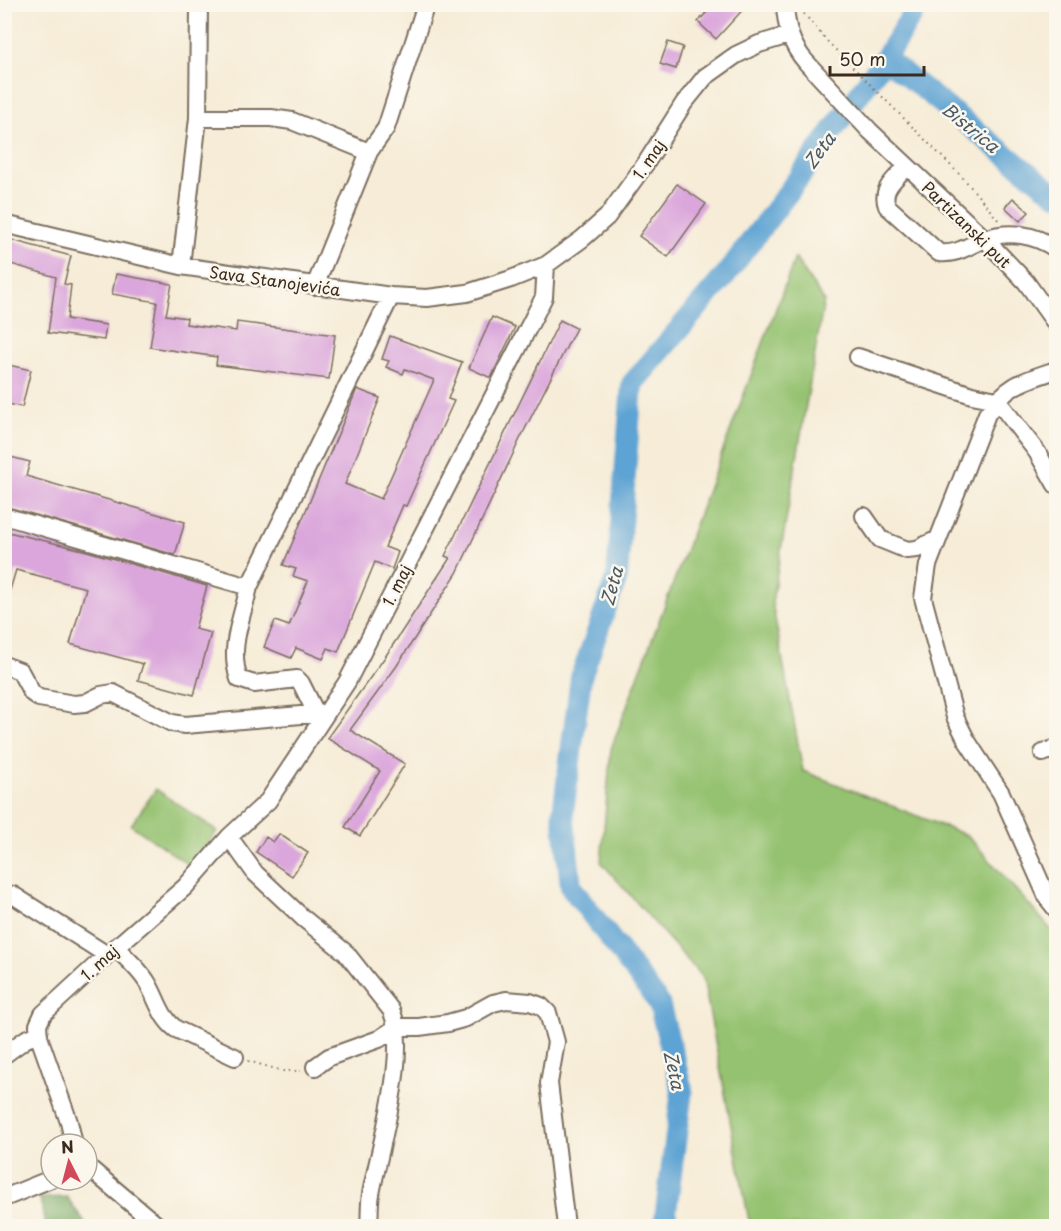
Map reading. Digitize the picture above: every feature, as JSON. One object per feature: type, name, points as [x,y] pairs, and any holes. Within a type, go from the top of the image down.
[{"type":"street","points":[[181,266],[198,118],[199,4]]},
{"type":"street","points":[[315,286],[369,152],[386,128],[426,4]]},
{"type":"street","points":[[785,4],[785,21],[789,35]]},
{"type":"street","name":"Partizanski put","points":[[789,35],[798,53],[870,131],[985,239],[1026,282],[1056,324]]},
{"type":"street","name":"1. maj","points":[[39,1034],[38,1025],[43,1014],[185,887],[230,837],[268,801],[320,713],[347,682],[544,297],[546,266],[607,217],[646,163],[684,103],[705,78],[736,55],[759,44],[789,35]]},
{"type":"street","points":[[198,118],[271,118],[292,121],[369,152]]},
{"type":"street","points":[[908,166],[885,190],[884,198],[887,206],[939,253],[959,252],[985,239],[1010,234],[1039,237],[1056,249]]},
{"type":"street","name":"Sava Stanojevića","points":[[4,224],[181,266],[391,297],[427,298],[466,293],[546,266]]},
{"type":"street","points":[[4,664],[20,671],[32,693],[39,698],[74,704],[85,703],[101,695],[113,693],[172,723],[185,725],[320,713],[302,683],[297,679],[254,684],[239,679],[234,665],[234,651],[249,587],[391,297]]},
{"type":"street","points":[[858,357],[972,395],[997,400],[1037,452],[1056,485]]},
{"type":"street","points":[[1056,370],[1022,381],[1009,388],[987,414],[928,565],[923,598],[955,717],[967,741],[1001,793],[1048,899],[1056,909]]},
{"type":"street","points":[[4,516],[249,587]]},
{"type":"street","points":[[864,516],[880,539],[907,550],[917,549],[938,539]]},
{"type":"street","points":[[230,837],[255,873],[303,918],[346,953],[391,1010],[397,1027],[395,1063],[383,1143],[371,1196],[369,1227]]},
{"type":"street","points":[[4,894],[13,895],[111,951],[139,971],[168,1023],[234,1057]]},
{"type":"street","points":[[315,1067],[329,1057],[379,1039],[397,1027],[419,1028],[448,1023],[466,1018],[493,1003],[506,1000],[530,1002],[542,1006],[548,1013],[556,1042],[549,1083],[566,1227]]},
{"type":"street","points":[[4,1055],[26,1039],[39,1034],[71,1132]]},
{"type":"street","points":[[99,1176],[158,1227]]},
{"type":"street","points":[[4,1198],[39,1184]]},
{"type":"path","points":[[796,4],[828,42],[965,180],[1010,234]]},
{"type":"path","points":[[234,1057],[284,1071],[303,1071],[315,1067]]},
{"type":"green space","points":[[795,258],[824,301],[772,602],[803,771],[968,836],[1056,935],[1056,1226],[750,1226],[703,978],[601,862],[611,749]]},
{"type":"green space","points":[[156,789],[217,831],[192,867],[131,825]]},
{"type":"green space","points":[[67,1197],[87,1226],[45,1226],[40,1198]]},
{"type":"building","points":[[696,4],[748,4],[716,39],[698,22],[706,13]]},
{"type":"building","points":[[668,42],[683,47],[676,69],[660,64]]},
{"type":"building","points":[[677,184],[706,204],[668,257],[639,236]]},
{"type":"building","points":[[1013,198],[1029,212],[1020,221],[1005,207]]},
{"type":"building","points":[[4,238],[71,256],[64,284],[71,285],[67,319],[106,325],[104,340],[48,333],[56,277],[4,262]]},
{"type":"building","points":[[116,274],[172,284],[166,315],[187,318],[186,324],[236,331],[237,322],[335,335],[329,379],[216,365],[217,357],[150,347],[157,302],[112,294]]},
{"type":"building","points":[[492,317],[515,327],[491,378],[469,368]]},
{"type":"building","points":[[560,320],[576,328],[520,439],[457,573],[396,667],[350,730],[405,764],[360,836],[345,827],[380,771],[327,738],[385,657],[450,558],[445,556]]},
{"type":"building","points":[[390,336],[462,362],[448,399],[454,401],[385,547],[398,552],[392,569],[375,562],[338,652],[328,648],[323,659],[296,648],[291,658],[264,647],[275,621],[289,626],[308,581],[293,576],[296,569],[283,565],[357,389],[380,398],[345,484],[381,499],[434,380],[405,369],[403,374],[386,367],[389,361],[382,359]]},
{"type":"building","points":[[4,364],[31,370],[22,407],[4,403]]},
{"type":"building","points":[[7,456],[30,462],[26,476],[185,522],[175,555],[4,506],[4,464]]},
{"type":"building","points":[[4,531],[87,551],[207,586],[195,629],[211,633],[194,695],[138,680],[143,664],[70,644],[86,588],[16,570],[7,600],[4,600]]},
{"type":"building","points":[[279,834],[308,853],[292,876],[256,852],[266,837],[273,842]]},
{"type":"waterway","name":"Zeta","points":[[664,1226],[682,1090],[659,1003],[571,887],[563,813],[581,677],[617,577],[632,384],[724,277],[787,194],[885,58],[919,4]]},
{"type":"waterway","name":"Bistrica","points":[[885,58],[1056,195]]}]
